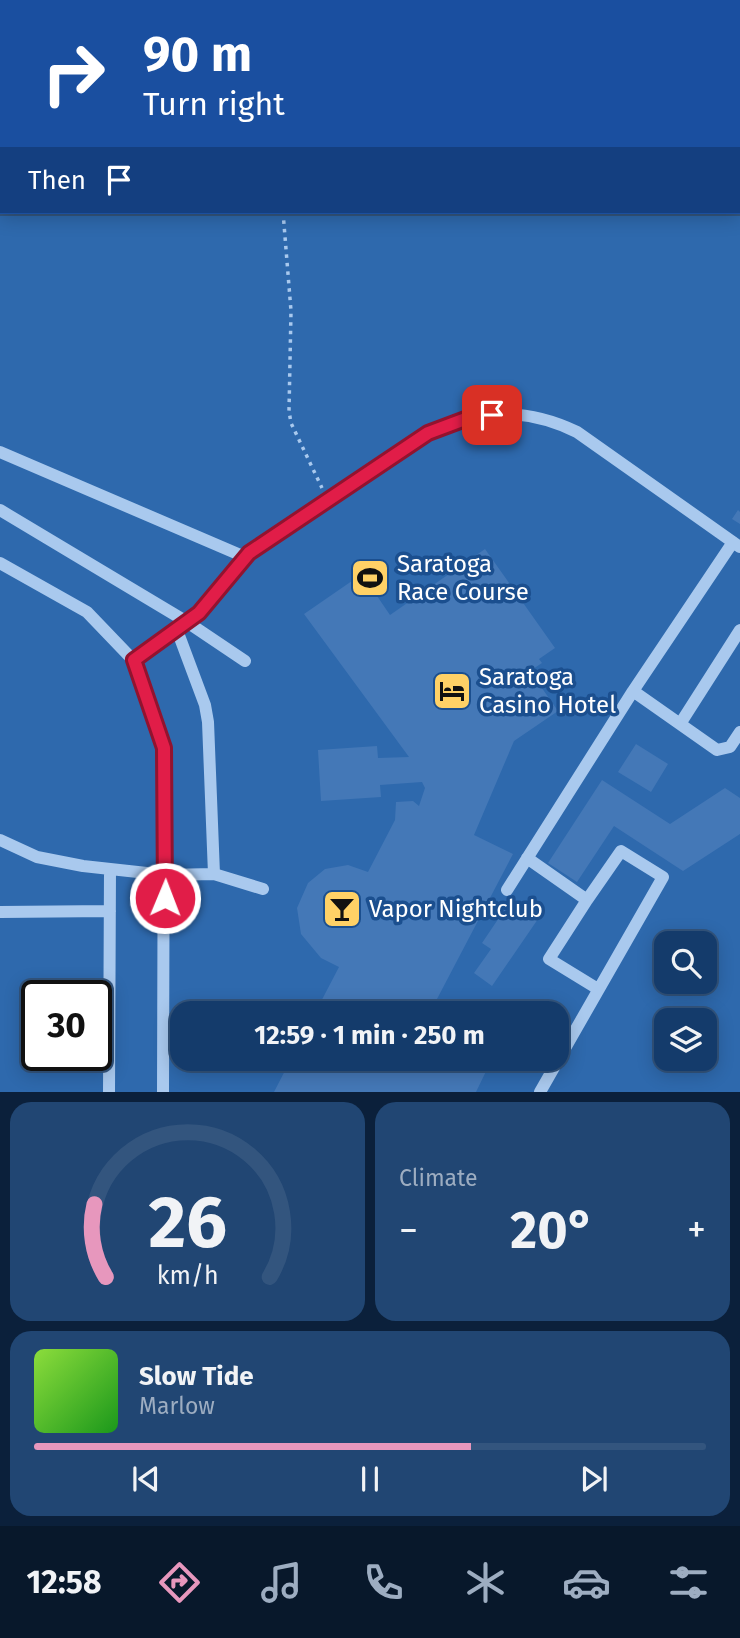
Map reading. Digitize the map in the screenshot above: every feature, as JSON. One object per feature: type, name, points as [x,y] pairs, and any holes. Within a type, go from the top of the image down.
[{"type":"street","points":[[134,660],[199,613],[245,558],[412,442],[437,429],[468,418],[515,416],[539,418],[577,432],[737,544],[633,691],[507,890]]},
{"type":"street","points":[[0,452],[245,558]]},
{"type":"street","points":[[0,510],[182,626],[245,661]]},
{"type":"street","points":[[0,563],[87,612],[134,660],[164,748],[163,1092]]},
{"type":"street","points":[[182,626],[208,722],[214,874]]},
{"type":"street","points":[[680,724],[740,629]]},
{"type":"street","points":[[633,691],[717,750],[730,747],[740,732]]},
{"type":"street","points":[[0,840],[37,857],[165,875],[214,874],[263,889]]},
{"type":"street","points":[[540,1092],[663,877],[621,851],[550,959],[598,989]]},
{"type":"street","points":[[527,859],[587,900]]},
{"type":"street","points":[[109,1092],[110,869]]},
{"type":"street","points":[[0,912],[110,911]]},
{"type":"path","points":[[283,214],[291,311],[289,411],[291,423],[328,499]]},
{"type":"shaded area","name":"Saratoga Race Course","points":[[0,214],[740,214],[740,1092],[0,1092]]},
{"type":"building","points":[[738,510],[740,512],[740,524],[732,519]]},
{"type":"building","points":[[485,549],[555,648],[539,659],[542,663],[530,671],[558,711],[514,741],[474,835],[513,854],[437,999],[441,1001],[321,1001],[339,967],[321,958],[301,934],[297,908],[308,883],[325,869],[348,865],[368,872],[395,820],[396,802],[413,801],[419,806],[425,788],[422,782],[380,785],[381,797],[321,801],[318,750],[377,746],[378,758],[409,757],[304,614],[362,574],[390,615]]},
{"type":"building","points":[[636,744],[668,764],[651,792],[618,772]]},
{"type":"building","points":[[602,780],[670,824],[725,788],[740,798],[740,834],[683,871],[614,826],[577,882],[548,863]]},
{"type":"building","points":[[511,900],[538,919],[492,986],[474,973],[491,949],[482,943]]},
{"type":"building","points":[[285,1071],[486,1071],[476,1092],[274,1092]]},
{"type":"place","name":"Saratoga Race Course","points":[[370,578]]},
{"type":"place","name":"Saratoga Casino Hotel","points":[[452,691]]},
{"type":"place","name":"Vapor Nightclub","points":[[342,909]]},
{"type":"route","points":[[165,898],[164,748],[134,660],[199,613],[249,553],[412,442],[446,425],[468,418],[492,415]]}]
